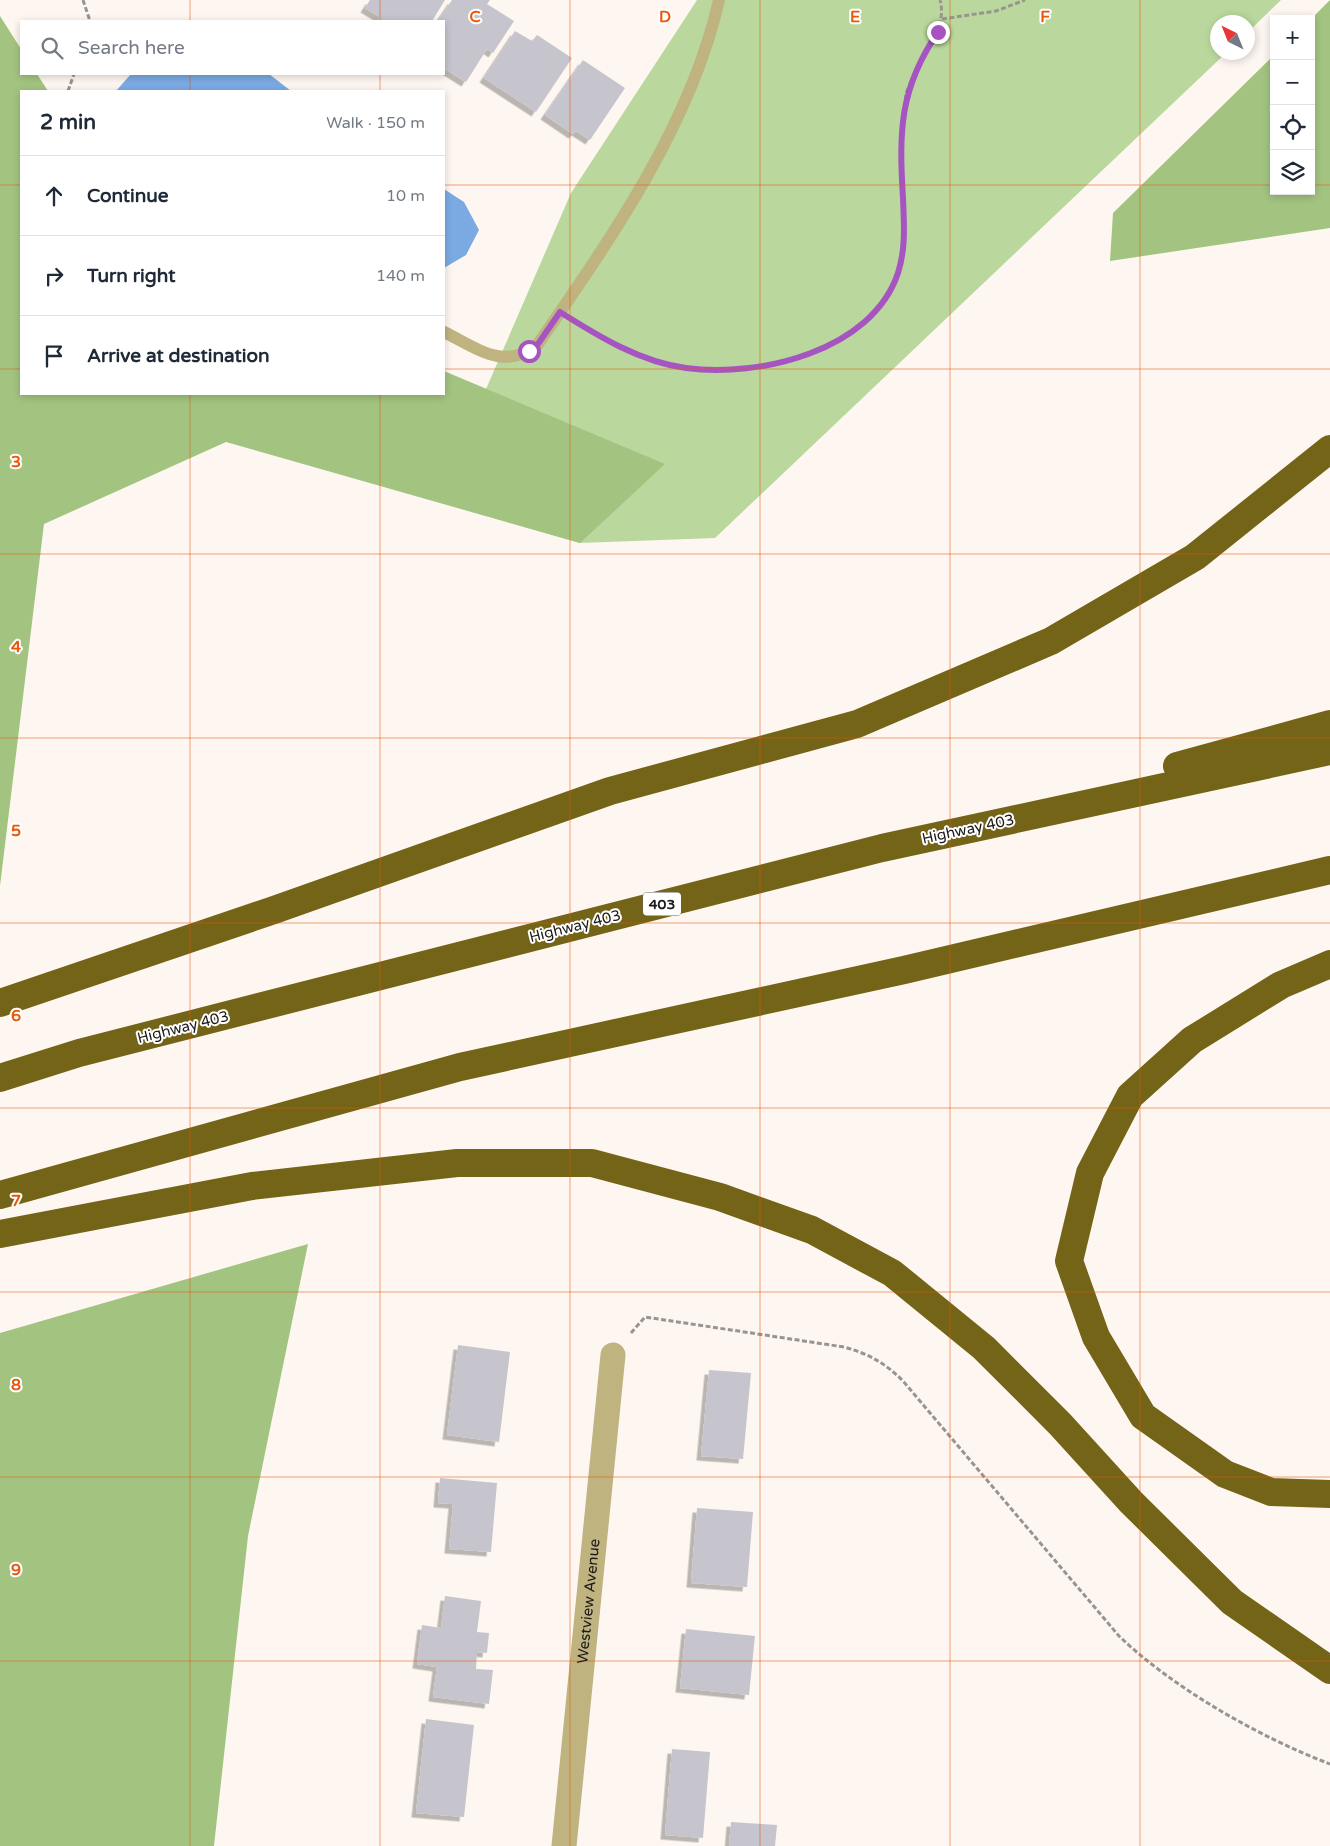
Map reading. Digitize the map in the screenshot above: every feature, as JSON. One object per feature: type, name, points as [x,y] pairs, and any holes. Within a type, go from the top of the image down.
[{"type":"highway","points":[[0,1003],[274,910],[610,791],[857,724],[1051,641],[1187,562],[1330,449]]},
{"type":"highway","points":[[882,848],[1330,724]]},
{"type":"highway","name":"Highway 403","points":[[0,1078],[79,1053],[882,848],[1330,751]]},
{"type":"highway","points":[[0,1195],[460,1067],[904,970],[1330,870]]},
{"type":"highway","points":[[1330,964],[1281,985],[1192,1040],[1130,1096],[1090,1173],[1069,1261],[1096,1337],[1143,1416],[1225,1474],[1271,1492],[1330,1494]]},
{"type":"highway","points":[[0,1234],[252,1186],[457,1163],[592,1163],[720,1196],[812,1230],[892,1273],[984,1348],[1060,1424],[1131,1502],[1232,1602],[1330,1670]]},
{"type":"street","name":"Westview Avenue","points":[[564,1846],[613,1355]]},
{"type":"lane","points":[[445,332],[495,356],[506,358],[518,356],[538,344],[640,188],[687,95],[708,43],[719,0]]},
{"type":"path","points":[[83,0],[90,20]]},
{"type":"path","points":[[560,312],[632,353],[686,368],[742,369],[787,363],[826,346],[863,324],[884,301],[898,274],[905,244],[901,135],[906,94],[930,44],[938,32],[942,19],[940,0]]},
{"type":"path","points":[[942,19],[996,11],[1025,0]]},
{"type":"path","points":[[68,90],[74,75]]},
{"type":"path","points":[[613,1355],[645,1317],[844,1347],[867,1353],[887,1365],[903,1381],[1119,1636],[1148,1663],[1182,1687],[1247,1724],[1330,1764]]},
{"type":"green space","points":[[697,0],[1281,0],[1255,25],[1255,15],[1210,15],[1210,60],[1219,60],[715,538],[580,543],[442,503],[486,389],[571,193]]},
{"type":"green space","points":[[1330,0],[1330,228],[1110,261],[1113,213],[1270,59],[1270,195],[1315,195],[1315,15]]},
{"type":"green space","points":[[0,16],[20,47],[20,75],[38,75],[47,90],[20,90],[20,395],[445,395],[445,371],[665,464],[580,543],[226,442],[44,524],[0,886]]},
{"type":"green space","points":[[308,1244],[248,1536],[214,1846],[0,1846],[0,1333]]},
{"type":"water","points":[[130,75],[270,75],[290,90],[117,90]]},
{"type":"water","points":[[445,190],[464,202],[479,230],[466,255],[445,267]]},
{"type":"building","points":[[370,0],[445,0],[433,20],[378,20],[380,17],[365,8]]},
{"type":"building","points":[[452,0],[490,0],[487,4],[514,21],[493,53],[487,49],[466,82],[445,69],[447,65],[445,64],[445,20],[439,20]]},
{"type":"building","points":[[515,31],[532,41],[537,35],[572,58],[536,112],[484,78]]},
{"type":"building","points":[[583,60],[625,88],[590,140],[576,131],[573,134],[545,115]]},
{"type":"building","points":[[458,1345],[510,1352],[499,1442],[447,1435]]},
{"type":"building","points":[[709,1370],[751,1373],[743,1459],[701,1456]]},
{"type":"building","points":[[440,1478],[497,1483],[491,1552],[449,1549],[453,1504],[438,1503]]},
{"type":"building","points":[[697,1508],[753,1512],[747,1587],[691,1583]]},
{"type":"building","points":[[445,1596],[481,1601],[477,1632],[489,1633],[487,1653],[477,1652],[476,1669],[493,1670],[489,1704],[433,1697],[437,1667],[417,1664],[422,1625],[441,1628]]},
{"type":"building","points":[[686,1629],[755,1636],[749,1695],[680,1688]]},
{"type":"building","points":[[426,1719],[474,1725],[464,1817],[416,1813]]},
{"type":"building","points":[[672,1749],[710,1752],[703,1838],[665,1835]]},
{"type":"building","points":[[731,1822],[777,1825],[775,1846],[729,1846]]},
{"type":"route","points":[[529,351],[538,344],[560,312],[632,353],[686,368],[742,369],[787,363],[826,346],[863,324],[884,301],[898,274],[905,244],[901,135],[906,94],[930,44],[938,32]]}]
